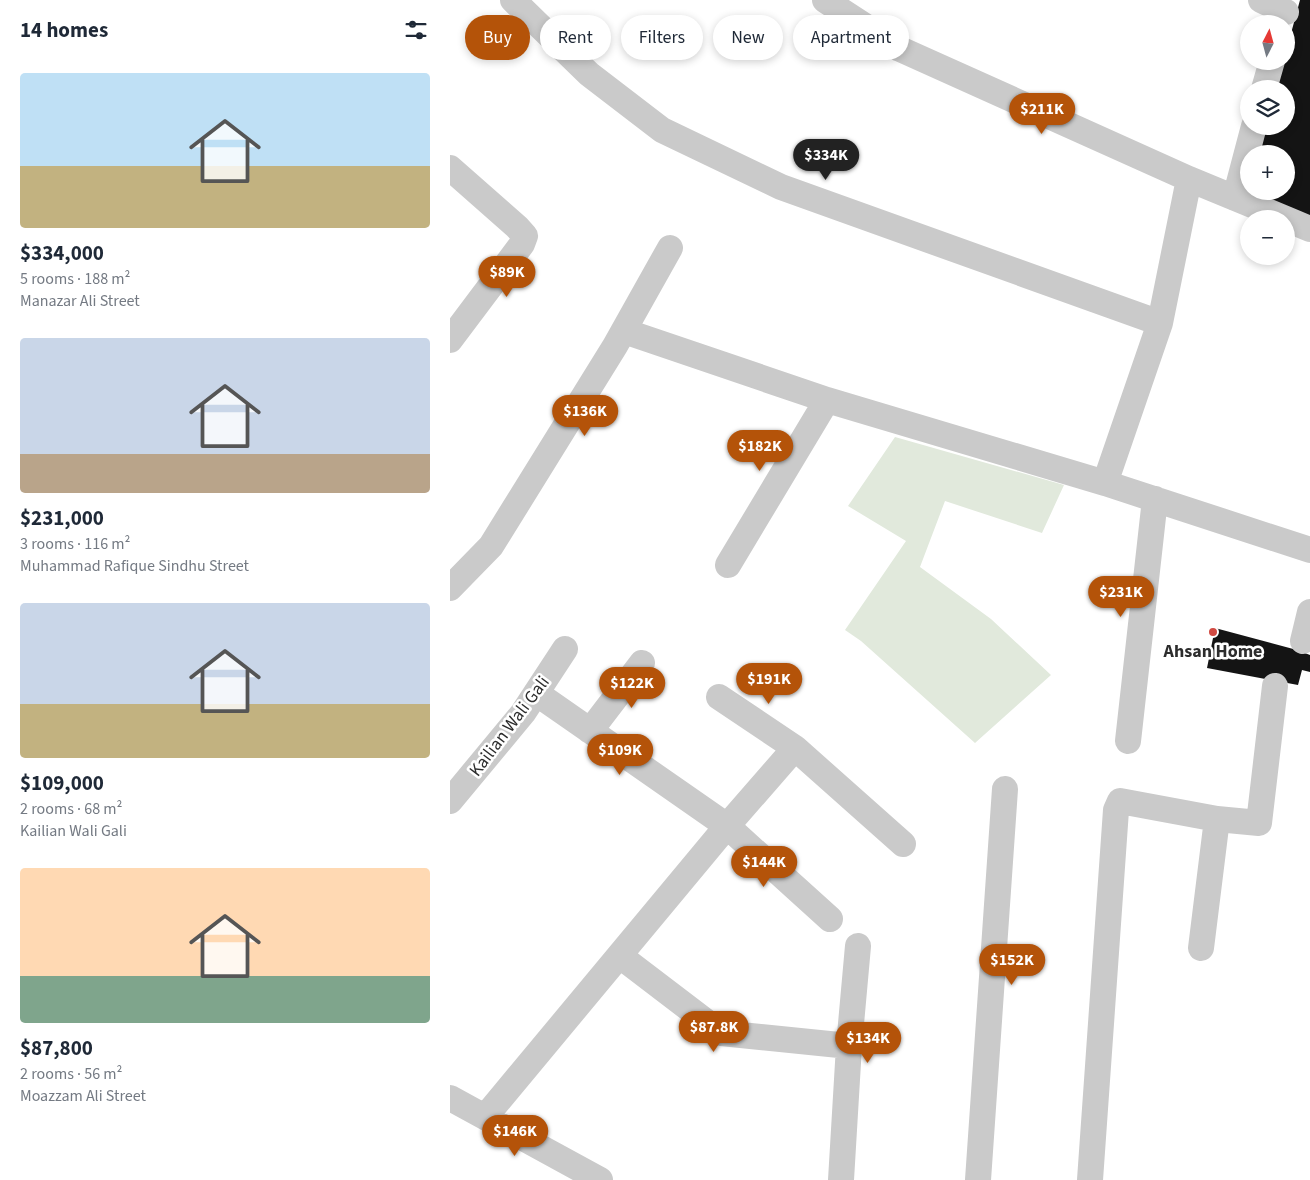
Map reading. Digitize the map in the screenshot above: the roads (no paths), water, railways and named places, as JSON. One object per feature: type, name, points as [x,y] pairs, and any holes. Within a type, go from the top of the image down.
[{"type":"street","points":[[513,0],[589,74],[662,130],[781,187],[1160,323]]},
{"type":"street","points":[[825,0],[900,49],[1189,179],[1264,210]]},
{"type":"street","points":[[1261,0],[1286,12]]},
{"type":"street","points":[[1235,198],[1252,135]]},
{"type":"street","points":[[450,168],[517,227],[524,236],[522,244],[450,340]]},
{"type":"street","points":[[1105,483],[1160,323],[1189,179]]},
{"type":"street","points":[[1295,223],[1310,229]]},
{"type":"street","points":[[450,588],[491,546],[557,444],[624,331],[670,248]]},
{"type":"street","points":[[624,331],[827,400],[1105,483],[1310,550]]},
{"type":"street","points":[[728,565],[827,400]]},
{"type":"street","points":[[1128,741],[1155,499]]},
{"type":"street","points":[[1303,641],[1310,612]]},
{"type":"street","name":"Kailian Wali Gali","points":[[450,801],[523,713],[565,649]]},
{"type":"street","points":[[590,731],[642,663]]},
{"type":"street","points":[[1090,1180],[1116,810],[1120,801],[1217,819],[1259,823],[1274,686]]},
{"type":"street","points":[[536,693],[727,826],[830,919]]},
{"type":"street","points":[[719,697],[795,748],[903,844]]},
{"type":"street","points":[[600,1180],[568,1174],[463,1110],[620,956],[727,826],[795,748]]},
{"type":"street","points":[[978,1180],[1005,789]]},
{"type":"street","points":[[1201,948],[1217,819]]},
{"type":"street","points":[[841,1180],[849,1046],[858,946]]},
{"type":"street","points":[[620,956],[721,1033],[849,1046]]},
{"type":"place","name":"Ahsan Home","points":[[1213,632]]}]
